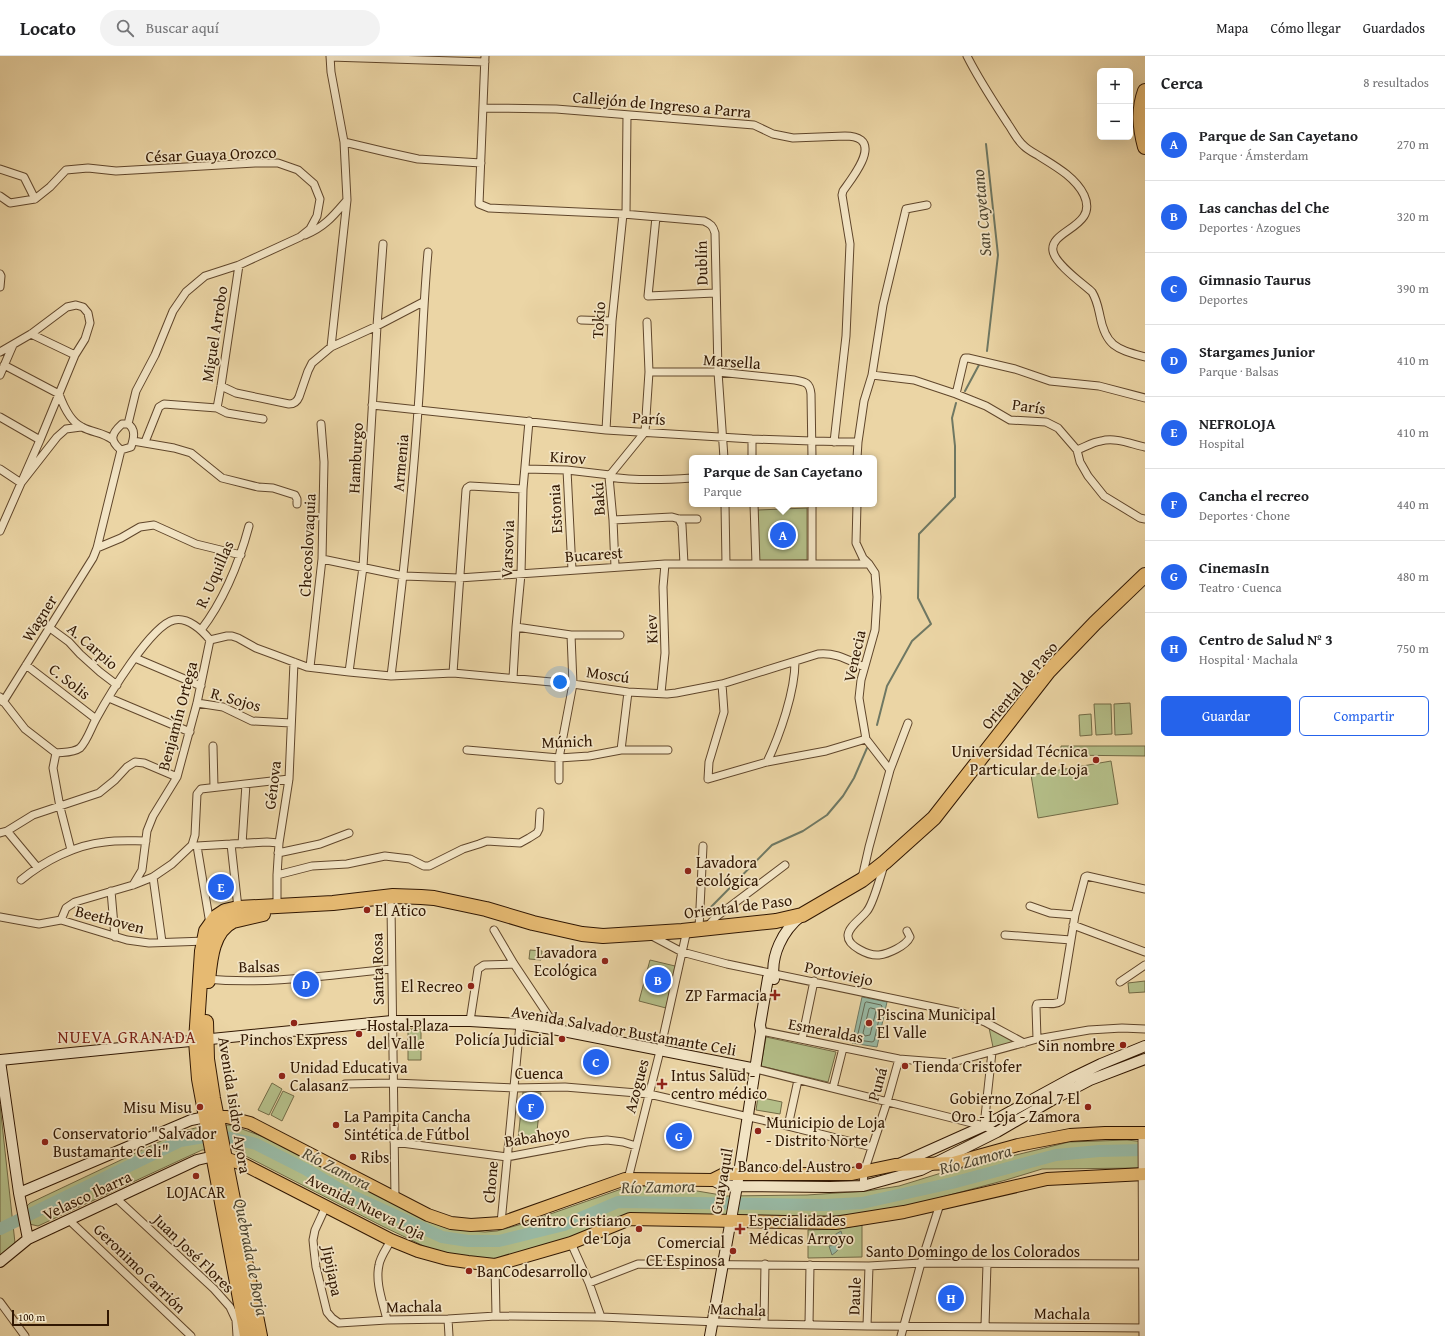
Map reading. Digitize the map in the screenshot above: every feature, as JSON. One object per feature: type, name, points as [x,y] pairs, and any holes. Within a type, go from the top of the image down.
[{"type":"highway","points":[[1145,91],[1141,103],[1140,115],[1145,147]]},
{"type":"highway","name":"Oriental de Paso","points":[[314,904],[393,896],[421,896],[486,909],[533,923],[582,934],[603,936],[776,921],[802,915],[862,880],[885,862],[934,818],[1048,672],[1095,623],[1145,575]]},
{"type":"highway","name":"Avenida Isidro Ayora","points":[[260,1336],[211,1118],[199,1079],[204,979],[202,951],[209,941],[229,923],[277,909],[314,904]]},
{"type":"highway","name":"Avenida Isidro Ayora","points":[[209,941],[206,931],[216,917],[225,911],[238,908],[277,909]]},
{"type":"highway","name":"Avenida Isidro Ayora","points":[[219,1154],[247,1336]]},
{"type":"main road","name":"Guayaquil","points":[[710,1336],[756,1069],[761,1031],[765,1026],[774,979],[773,974],[776,953],[780,941],[792,923],[802,915]]},
{"type":"main road","name":"Avenida Salvador Bustamante Celi","points":[[0,1061],[392,1021],[470,1020],[520,1024],[558,1030],[756,1069]]},
{"type":"main road","points":[[737,1180],[852,1174],[895,1165],[984,1126],[1072,1078],[1145,1046]]},
{"type":"main road","points":[[18,1193],[191,1120],[211,1118],[239,1120],[250,1123],[428,1216],[451,1223],[471,1225],[501,1223],[628,1179],[712,1180],[724,1174],[737,1180],[830,1187],[863,1186],[922,1170],[997,1132],[1090,1080],[1145,1059]]},
{"type":"main road","points":[[0,1061],[18,1193],[28,1239]]},
{"type":"main road","points":[[895,1165],[953,1163],[1018,1145],[1070,1135],[1105,1133],[1143,1135]]},
{"type":"main road","name":"Velasco Ibarra","points":[[0,1262],[28,1239],[197,1160],[219,1154]]},
{"type":"main road","name":"Avenida Nueva Loja","points":[[219,1154],[245,1165],[391,1240],[418,1251],[447,1259],[495,1265],[571,1243],[630,1219],[835,1223],[904,1212],[1047,1179],[1143,1172]]},
{"type":"street","points":[[331,347],[347,200],[344,142],[331,72],[330,56],[485,59],[481,164],[418,159],[344,142]]},
{"type":"street","points":[[967,56],[980,82],[1023,145],[1058,168],[1076,183],[1082,192],[1087,205],[1085,215],[1080,222],[1057,240],[1054,244],[1053,251],[1059,263],[1092,292],[1098,303],[1103,330],[1110,342],[1122,350],[1145,356]]},
{"type":"street","name":"Callejón de Ingreso a Parra","points":[[484,108],[556,108],[754,125],[773,134],[793,138],[845,136],[854,137],[861,140],[865,149],[861,165],[843,191],[842,195],[850,244],[846,336],[834,442]]},
{"type":"street","name":"Tokio","points":[[606,430],[612,321],[624,214],[627,115]]},
{"type":"street","name":"César Guaya Orozco","points":[[0,196],[10,203],[35,199],[50,187],[66,170],[88,168],[116,172],[255,163],[278,163],[298,170],[314,184],[320,199],[317,216],[310,229],[300,237],[239,265],[205,276],[186,292],[173,311],[155,355],[136,391],[128,424]]},
{"type":"street","name":"Dublín","points":[[481,164],[479,204],[489,208],[624,214],[704,221],[710,223],[715,233],[718,372],[724,455]]},
{"type":"street","points":[[0,169],[24,177],[35,199]]},
{"type":"street","points":[[300,237],[315,231],[330,220],[347,200]]},
{"type":"street","points":[[857,455],[864,401],[872,375],[883,305],[906,209],[927,205]]},
{"type":"street","points":[[656,217],[648,296],[716,293]]},
{"type":"street","name":"Hamburgo","points":[[349,672],[363,567],[383,244]]},
{"type":"street","name":"Armenia","points":[[392,676],[404,576],[418,410],[423,302],[428,252]]},
{"type":"street","name":"Miguel Arrobo","points":[[216,408],[221,386],[239,265]]},
{"type":"street","points":[[0,274],[0,287]]},
{"type":"street","points":[[221,386],[236,393],[293,404],[299,397],[312,363],[331,347],[377,326],[423,302]]},
{"type":"street","points":[[0,352],[31,334],[67,307],[76,305],[83,307],[88,313],[90,323],[85,339],[75,355],[40,440],[0,530]]},
{"type":"street","points":[[581,320],[612,321]]},
{"type":"street","points":[[645,432],[649,372],[647,322]]},
{"type":"street","points":[[31,334],[75,355]]},
{"type":"street","points":[[0,375],[13,345]]},
{"type":"street","points":[[956,394],[964,360],[965,358],[968,358],[1015,369],[1050,381],[1099,386],[1145,398]]},
{"type":"street","points":[[4,365],[59,394],[69,414],[81,427]]},
{"type":"street","name":"Marsella","points":[[649,372],[718,372],[803,382],[810,387],[812,441]]},
{"type":"street","name":"París","points":[[872,375],[914,380],[986,406],[1010,420],[1046,422],[1052,424],[1058,428],[1077,450],[1080,462],[1088,476],[1104,496],[1140,518],[1145,519]]},
{"type":"street","points":[[145,442],[159,407],[164,404],[216,408],[227,413],[263,419]]},
{"type":"street","name":"París","points":[[372,405],[606,430],[723,436],[752,439],[858,442]]},
{"type":"street","points":[[0,417],[40,440]]},
{"type":"street","name":"Varsovia","points":[[513,678],[521,574],[523,489],[529,421]]},
{"type":"street","points":[[106,435],[114,431],[122,424],[128,424],[132,427],[134,434],[131,447],[121,450]]},
{"type":"street","name":"Checoslovaquia","points":[[310,667],[322,559],[324,462],[321,424]]},
{"type":"street","points":[[21,483],[57,437],[66,429],[81,427],[106,435],[113,440],[116,446],[121,450]]},
{"type":"street","points":[[113,440],[114,431]]},
{"type":"street","name":"Bakú","points":[[616,567],[610,476],[645,432]]},
{"type":"street","points":[[752,439],[752,455]]},
{"type":"street","points":[[1077,450],[1098,441],[1106,440],[1115,440],[1145,447]]},
{"type":"street","points":[[133,441],[145,442],[192,453],[222,478],[258,487],[273,488],[295,495],[297,504]]},
{"type":"street","points":[[812,441],[812,455]]},
{"type":"street","points":[[97,548],[121,450]]},
{"type":"street","points":[[0,469],[21,483]]},
{"type":"street","name":"Kirov","points":[[525,469],[567,470],[610,476],[658,480],[689,478]]},
{"type":"street","name":"Estonia","points":[[567,470],[572,570]]},
{"type":"street","points":[[453,672],[459,578],[468,488],[470,486],[523,489]]},
{"type":"street","points":[[725,507],[726,564]]},
{"type":"street","points":[[754,507],[756,564]]},
{"type":"street","points":[[812,507],[812,564]]},
{"type":"street","name":"Venecia","points":[[857,507],[856,543],[863,558],[875,573],[877,597],[875,630],[864,667],[859,698],[866,739],[890,770]]},
{"type":"street","points":[[613,520],[672,517],[679,519],[697,519]]},
{"type":"street","points":[[679,519],[682,524],[684,564]]},
{"type":"street","points":[[97,548],[140,528],[154,525],[196,544],[241,555]]},
{"type":"street","name":"R. Uquillas","points":[[201,630],[216,610],[241,555],[248,526]]},
{"type":"street","name":"Wagner","points":[[2,700],[50,628],[93,558],[97,548]]},
{"type":"street","name":"Bucarest","points":[[322,559],[404,576],[459,578],[665,564],[869,564]]},
{"type":"street","name":"Kiev","points":[[661,694],[665,653],[663,587],[665,564]]},
{"type":"street","points":[[2,700],[25,729],[56,753],[73,752],[80,748],[84,742],[96,719],[142,647],[160,628],[174,620],[189,623],[201,630],[210,640]]},
{"type":"street","points":[[516,627],[571,635],[620,635]]},
{"type":"street","name":"A. Carpio","points":[[50,628],[69,642],[100,672],[117,685]]},
{"type":"street","points":[[559,780],[560,758],[573,684],[571,635]]},
{"type":"street","name":"Moscú","points":[[210,640],[227,636],[238,638],[256,648],[310,667],[349,672],[392,676],[453,672],[573,684],[628,692],[661,694],[676,693],[722,684],[818,654],[835,654],[864,667]]},
{"type":"street","name":"Benjamín Ortega","points":[[133,885],[142,870],[147,831],[153,816],[177,777],[197,703],[210,640]]},
{"type":"street","points":[[135,658],[201,686]]},
{"type":"street","name":"Génova","points":[[277,909],[278,853],[289,779],[294,662]]},
{"type":"street","points":[[766,762],[776,743],[793,685],[795,662]]},
{"type":"street","name":"C. Solis","points":[[26,664],[96,719]]},
{"type":"street","points":[[722,684],[724,712],[709,762],[708,779],[766,762],[826,751],[866,739]]},
{"type":"street","points":[[621,750],[628,692]]},
{"type":"street","points":[[109,698],[190,732]]},
{"type":"street","name":"R. Sojos","points":[[197,703],[223,707],[252,721],[291,722]]},
{"type":"street","points":[[862,880],[869,847],[890,770],[908,722]]},
{"type":"street","points":[[213,746],[214,787]]},
{"type":"street","name":"Múnich","points":[[467,750],[560,758],[589,756],[621,750],[668,750]]},
{"type":"street","points":[[56,753],[53,768],[60,807],[71,850]]},
{"type":"street","points":[[37,867],[4,832],[33,815],[99,793],[115,780],[127,767],[135,762],[144,763],[177,777]]},
{"type":"street","points":[[210,924],[194,846],[197,794],[201,789],[289,779]]},
{"type":"street","points":[[242,844],[246,784]]},
{"type":"street","points":[[277,875],[312,866],[347,864],[385,856],[410,858],[424,866],[429,866],[463,849],[479,844],[488,842],[520,843],[537,833],[539,829],[540,812]]},
{"type":"street","points":[[278,853],[320,844],[349,833]]},
{"type":"street","points":[[21,880],[37,867],[71,850],[104,842],[146,841]]},
{"type":"street","points":[[61,920],[66,908],[75,902],[133,885],[153,877],[194,846],[279,843]]},
{"type":"street","points":[[231,844],[238,908]]},
{"type":"street","name":"Azogues","points":[[628,1179],[660,1051],[682,952],[697,929],[703,846]]},
{"type":"street","points":[[885,862],[868,910],[848,934],[849,941],[851,945],[871,955],[878,956],[908,942],[910,937],[907,930]]},
{"type":"street","points":[[697,929],[716,917],[785,865]]},
{"type":"street","points":[[1037,1039],[1036,1007],[1040,1003],[1056,1004],[1061,1001],[1073,925],[1085,877],[1090,875],[1145,889]]},
{"type":"street","points":[[153,877],[162,942]]},
{"type":"street","points":[[111,891],[115,937]]},
{"type":"street","name":"Santa Rosa","points":[[390,906],[395,1198]]},
{"type":"street","points":[[1030,906],[1050,913],[1075,915]]},
{"type":"street","name":"Beethoven","points":[[0,917],[39,924],[61,920],[126,940],[149,943],[209,941]]},
{"type":"street","points":[[1073,925],[1145,952]]},
{"type":"street","points":[[494,930],[514,964],[558,1030]]},
{"type":"street","name":"Portoviejo","points":[[646,933],[682,952],[727,964],[962,1013],[985,1022],[1024,1043]]},
{"type":"street","points":[[1005,935],[1071,940]]},
{"type":"street","points":[[470,1020],[478,969],[484,964],[514,964]]},
{"type":"street","points":[[1120,982],[1145,965]]},
{"type":"street","name":"Balsas","points":[[204,979],[235,981],[281,980],[391,969]]},
{"type":"street","points":[[802,1039],[814,981]]},
{"type":"street","name":"Chone","points":[[501,1223],[506,1157],[520,1024]]},
{"type":"street","name":"Esmeraldas","points":[[761,1031],[899,1059],[950,1062],[1037,1039],[1089,1030],[1122,1028],[1145,1029]]},
{"type":"street","points":[[833,1088],[843,1048]]},
{"type":"street","points":[[984,1126],[992,1052]]},
{"type":"street","name":"Puná","points":[[863,1186],[864,1172],[887,1102],[899,1059]]},
{"type":"street","name":"Avenida Salvador Bustamante Celi","points":[[756,1069],[984,1126],[997,1132]]},
{"type":"street","points":[[788,1126],[798,1080]]},
{"type":"street","name":"Cuenca","points":[[345,1084],[393,1083],[514,1088],[565,1087],[649,1094],[747,1116],[872,1147]]},
{"type":"street","points":[[1143,1135],[1143,1336]]},
{"type":"street","name":"Babahoyo","points":[[394,1142],[506,1157],[587,1142],[607,1140],[623,1142],[636,1146]]},
{"type":"street","name":"Juan José Flores","points":[[116,1198],[214,1289],[230,1308],[236,1320],[237,1336]]},
{"type":"street","points":[[901,1336],[921,1263],[940,1204]]},
{"type":"street","name":"Jipijapa","points":[[326,1206],[315,1230],[313,1240],[316,1267],[327,1312],[332,1318]]},
{"type":"street","name":"Geronimo Carrión","points":[[69,1220],[191,1336]]},
{"type":"street","points":[[387,1320],[378,1281],[378,1272],[379,1264],[391,1240]]},
{"type":"street","points":[[571,1243],[589,1282],[601,1317]]},
{"type":"street","name":"Santo Domingo de los Colorados","points":[[589,1282],[638,1264],[869,1266],[921,1263],[1144,1264]]},
{"type":"street","points":[[764,1324],[765,1264]]},
{"type":"street","points":[[985,1326],[988,1264]]},
{"type":"street","points":[[495,1265],[496,1316]]},
{"type":"street","points":[[809,1324],[810,1265]]},
{"type":"street","name":"Daule","points":[[867,1326],[869,1266]]},
{"type":"street","points":[[0,1302],[3,1311],[25,1336]]},
{"type":"street","name":"Machala","points":[[332,1318],[339,1323],[496,1316],[601,1317],[764,1324],[904,1327],[985,1326],[1144,1328]]},
{"type":"street","points":[[448,1319],[449,1336]]},
{"type":"green space","points":[[807,508],[807,560],[759,561],[758,510]]},
{"type":"green space","points":[[1130,703],[1132,734],[1115,735],[1114,704]]},
{"type":"green space","points":[[1094,704],[1111,704],[1112,734],[1096,735]]},
{"type":"green space","points":[[1091,714],[1092,735],[1080,736],[1079,715]]},
{"type":"green space","points":[[1061,746],[1145,746],[1145,756],[1061,755]]},
{"type":"green space","points":[[1111,761],[1118,804],[1038,818],[1031,775]]},
{"type":"green space","points":[[530,950],[542,951],[541,960],[529,959]]},
{"type":"green space","points":[[650,960],[675,966],[666,1008],[639,1001]]},
{"type":"green space","points":[[1145,981],[1145,992],[1129,993],[1128,983]]},
{"type":"green space","points":[[988,1023],[1024,1043],[994,1052]]},
{"type":"green space","points":[[408,1029],[421,1029],[421,1060],[408,1060]]},
{"type":"green space","points":[[766,1037],[836,1052],[828,1082],[761,1066]]},
{"type":"green space","points":[[272,1083],[282,1089],[269,1115],[258,1110]]},
{"type":"green space","points":[[283,1091],[294,1096],[282,1121],[271,1115]]},
{"type":"green space","points":[[523,1092],[541,1093],[536,1141],[518,1139]]},
{"type":"green space","points":[[758,1097],[782,1102],[780,1114],[756,1110]]},
{"type":"green space","points":[[0,1105],[15,1243],[0,1256]]},
{"type":"green space","points":[[231,1125],[264,1137],[461,1230],[485,1232],[497,1231],[522,1224],[627,1187],[645,1186],[679,1188],[727,1196],[807,1195],[867,1191],[899,1186],[938,1174],[1069,1142],[1127,1140],[1145,1142],[1145,1168],[1042,1169],[897,1209],[852,1215],[791,1217],[655,1216],[614,1219],[576,1239],[487,1262],[430,1249],[232,1149],[202,1150],[38,1226],[29,1224],[24,1209],[30,1203],[180,1132],[203,1126]]},
{"type":"green space","points":[[862,1225],[862,1257],[808,1258],[808,1230],[837,1229]]},
{"type":"water","name":"Piscina Municipal El Valle","points":[[862,997],[887,1002],[877,1047],[852,1043]]},
{"type":"water","points":[[841,1231],[843,1238],[835,1240],[831,1237]]},
{"type":"water","points":[[843,1244],[836,1252],[832,1255],[829,1246]]},
{"type":"waterway","name":"San Cayetano","points":[[986,144],[998,255],[987,351]]},
{"type":"waterway","name":"San Cayetano","points":[[965,391],[980,363]]},
{"type":"waterway","name":"San Cayetano","points":[[877,725],[887,686],[912,641],[931,624],[918,598],[919,534],[955,497],[955,446],[952,418],[956,403]]},
{"type":"waterway","name":"San Cayetano","points":[[709,909],[772,845],[803,831],[827,815],[843,796],[854,778],[867,748]]},
{"type":"waterway","name":"Río Zamora","points":[[0,1229],[180,1141],[217,1135],[256,1144],[307,1170],[346,1193],[442,1237],[468,1241],[499,1241],[564,1225],[618,1202],[825,1205],[862,1203],[952,1183],[1056,1155],[1099,1151],[1145,1150]]},
{"type":"place","name":"Parque de San Cayetano","points":[[783,535]]},
{"type":"place","name":"Universidad Técnica Particular de Loja","points":[[1096,760]]},
{"type":"place","name":"Lavadora ecológica","points":[[688,871]]},
{"type":"place","name":"NEFROLOJA","points":[[221,887]]},
{"type":"place","name":"El Atico","points":[[367,910]]},
{"type":"place","name":"Lavadora Ecológica","points":[[605,961]]},
{"type":"place","name":"Las canchas del Che","points":[[658,980]]},
{"type":"place","name":"Stargames Junior","points":[[306,984]]},
{"type":"place","name":"El Recreo","points":[[471,986]]},
{"type":"place","name":"ZP Farmacia","points":[[775,995]]},
{"type":"place","name":"Pinchos Express","points":[[294,1023]]},
{"type":"place","name":"Piscina Municipal El Valle","points":[[869,1023]]},
{"type":"place","name":"Hostal Plaza del Valle","points":[[359,1034]]},
{"type":"place","name":"Policía Judicial","points":[[562,1039]]},
{"type":"place","name":"Sin nombre","points":[[1123,1045]]},
{"type":"place","name":"Gimnasio Taurus","points":[[596,1062]]},
{"type":"place","name":"Tienda Cristofer","points":[[905,1066]]},
{"type":"place","name":"Unidad Educativa Calasanz","points":[[282,1076]]},
{"type":"place","name":"Intus Salud - centro médico","points":[[662,1084]]},
{"type":"place","name":"Misu Misu","points":[[200,1107]]},
{"type":"place","name":"Cancha el recreo","points":[[531,1107]]},
{"type":"place","name":"Gobierno Zonal 7 El Oro - Loja - Zamora","points":[[1088,1107]]},
{"type":"place","name":"La Pampita Cancha Sintética de Fútbol","points":[[336,1125]]},
{"type":"place","name":"Municipio de Loja - Distrito Norte","points":[[758,1131]]},
{"type":"place","name":"CinemasIn","points":[[679,1136]]},
{"type":"place","name":"Conservatorio \"Salvador Bustamante Celi\"","points":[[45,1142]]},
{"type":"place","name":"Ribs","points":[[353,1157]]},
{"type":"place","name":"Banco del Austro","points":[[859,1166]]},
{"type":"place","name":"LOJACAR","points":[[196,1176]]},
{"type":"place","name":"Centro Cristiano de Loja","points":[[639,1229]]},
{"type":"place","name":"Especialidades Médicas Arroyo","points":[[740,1229]]},
{"type":"place","name":"Comercial CE Espinosa","points":[[733,1251]]},
{"type":"place","name":"BanCodesarrollo","points":[[469,1271]]},
{"type":"place","name":"Centro de Salud Nº 3","points":[[951,1298]]},
{"type":"district","name":"NUEVA GRANADA","points":[[127,1036]]},
{"type":"water label","name":"Quebrada de Borja","points":[[252,1257]]}]
